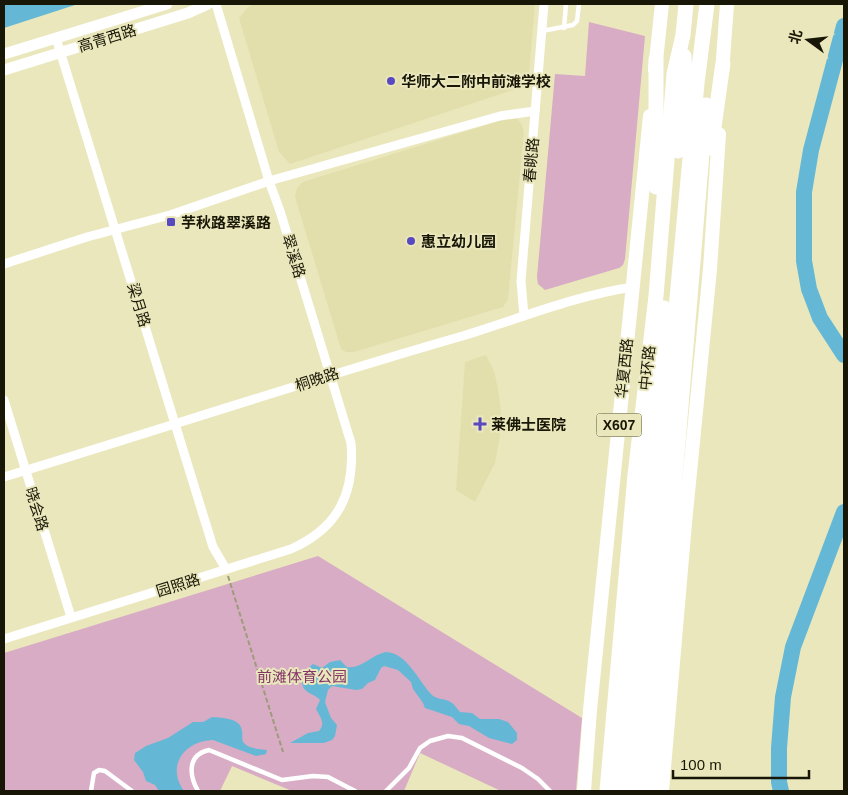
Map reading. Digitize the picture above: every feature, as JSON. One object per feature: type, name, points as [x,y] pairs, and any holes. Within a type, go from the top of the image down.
[{"type":"highway","name":"中环路","points":[[607,791],[636,475],[656,296],[674,74],[683,35],[686,4]]},
{"type":"highway","name":"中环路","points":[[650,791],[706,100],[704,40],[706,4]]},
{"type":"highway","name":"中环路","points":[[622,791],[685,77],[683,35]]},
{"type":"highway","name":"中环路","points":[[635,791],[672,352],[697,83],[704,40]]},
{"type":"highway","points":[[656,59],[656,296]]},
{"type":"highway","points":[[688,318],[723,63]]},
{"type":"main road","name":"华夏西路","points":[[584,791],[590,710],[662,4]]},
{"type":"main road","points":[[662,791],[686,513],[710,269],[727,4]]},
{"type":"street","name":"高青西路","points":[[4,54],[167,4]]},
{"type":"street","name":"高青西路","points":[[4,70],[188,13],[208,4]]},
{"type":"street","name":"翠溪路","points":[[216,4],[351,444],[351,477],[339,509]]},
{"type":"street","name":"春眺路","points":[[524,316],[521,281],[544,4]]},
{"type":"street","name":"梁月路","points":[[56,38],[213,547],[226,569]]},
{"type":"street","points":[[4,264],[87,237],[170,215],[269,181],[500,116],[535,111]]},
{"type":"street","name":"桐晚路","points":[[4,477],[331,374],[610,290],[633,287]]},
{"type":"street","name":"晓会路","points":[[4,400],[71,617]]},
{"type":"street","name":"园照路","points":[[4,639],[291,549],[307,542],[330,524],[339,509]]},
{"type":"lane","points":[[564,28],[566,4]]},
{"type":"lane","points":[[542,31],[573,25],[577,21],[579,4]]},
{"type":"lane","points":[[386,791],[409,768],[420,748],[430,741],[448,736],[462,738],[514,764],[538,779],[550,791]]},
{"type":"lane","points":[[198,791],[193,783],[191,769],[194,760],[200,752],[209,750],[282,780],[313,776],[328,777],[355,791]]},
{"type":"lane","points":[[91,791],[94,773],[99,770],[105,771],[132,791]]},
{"type":"path","points":[[226,569],[283,752]]},
{"type":"shaded area","name":"华师大二附中前滩学校","points":[[253,4],[535,4],[529,73],[519,88],[290,164],[279,152],[239,18]]},
{"type":"shaded area","name":"惠立幼儿园","points":[[515,116],[522,125],[524,132],[508,299],[503,307],[354,352],[346,352],[341,349],[295,197],[297,188],[303,182]]},
{"type":"shaded area","name":"莱佛士医院","points":[[486,355],[494,371],[498,389],[501,413],[500,436],[495,463],[475,502],[456,490],[465,362]]},
{"type":"green space","points":[[589,22],[645,36],[625,259],[623,265],[619,268],[545,290],[538,284],[537,277],[555,74],[585,76]]},
{"type":"green space","name":"前滩体育公园","points":[[318,556],[582,718],[576,791],[501,791],[420,753],[404,791],[292,791],[232,766],[220,791],[4,791],[4,653]]},
{"type":"water","points":[[4,4],[78,4],[4,28]]},
{"type":"water","points":[[386,652],[400,657],[406,662],[433,696],[450,701],[460,712],[472,713],[480,719],[499,719],[508,722],[517,733],[517,740],[512,744],[489,738],[469,726],[459,724],[452,717],[425,708],[413,689],[411,682],[398,670],[384,666],[375,680],[368,683],[362,689],[356,690],[332,686],[328,690],[325,702],[331,718],[337,725],[335,736],[332,740],[324,743],[290,743],[308,733],[319,731],[322,725],[322,720],[316,709],[320,700],[306,691],[302,685],[305,671],[313,664],[322,668],[330,662],[340,660],[347,667],[357,666]]},
{"type":"water","points":[[212,717],[231,719],[238,723],[241,727],[244,743],[252,748],[267,750],[266,754],[256,756],[213,740],[203,741],[186,750],[181,756],[177,773],[184,791],[159,791],[155,785],[146,781],[143,772],[134,760],[135,753],[146,746],[168,738],[193,722],[203,722]]},
{"type":"waterway","points":[[844,26],[811,150],[804,192],[804,261],[809,289],[820,318],[844,355]]},
{"type":"waterway","points":[[781,791],[779,782],[779,748],[783,697],[793,647],[844,512]]},
{"type":"place","name":"华师大二附中前滩学校","points":[[391,81]]},
{"type":"place","name":"芋秋路翠溪路","points":[[171,222]]},
{"type":"place","name":"惠立幼儿园","points":[[411,241]]},
{"type":"place","name":"莱佛士医院","points":[[480,424]]}]
